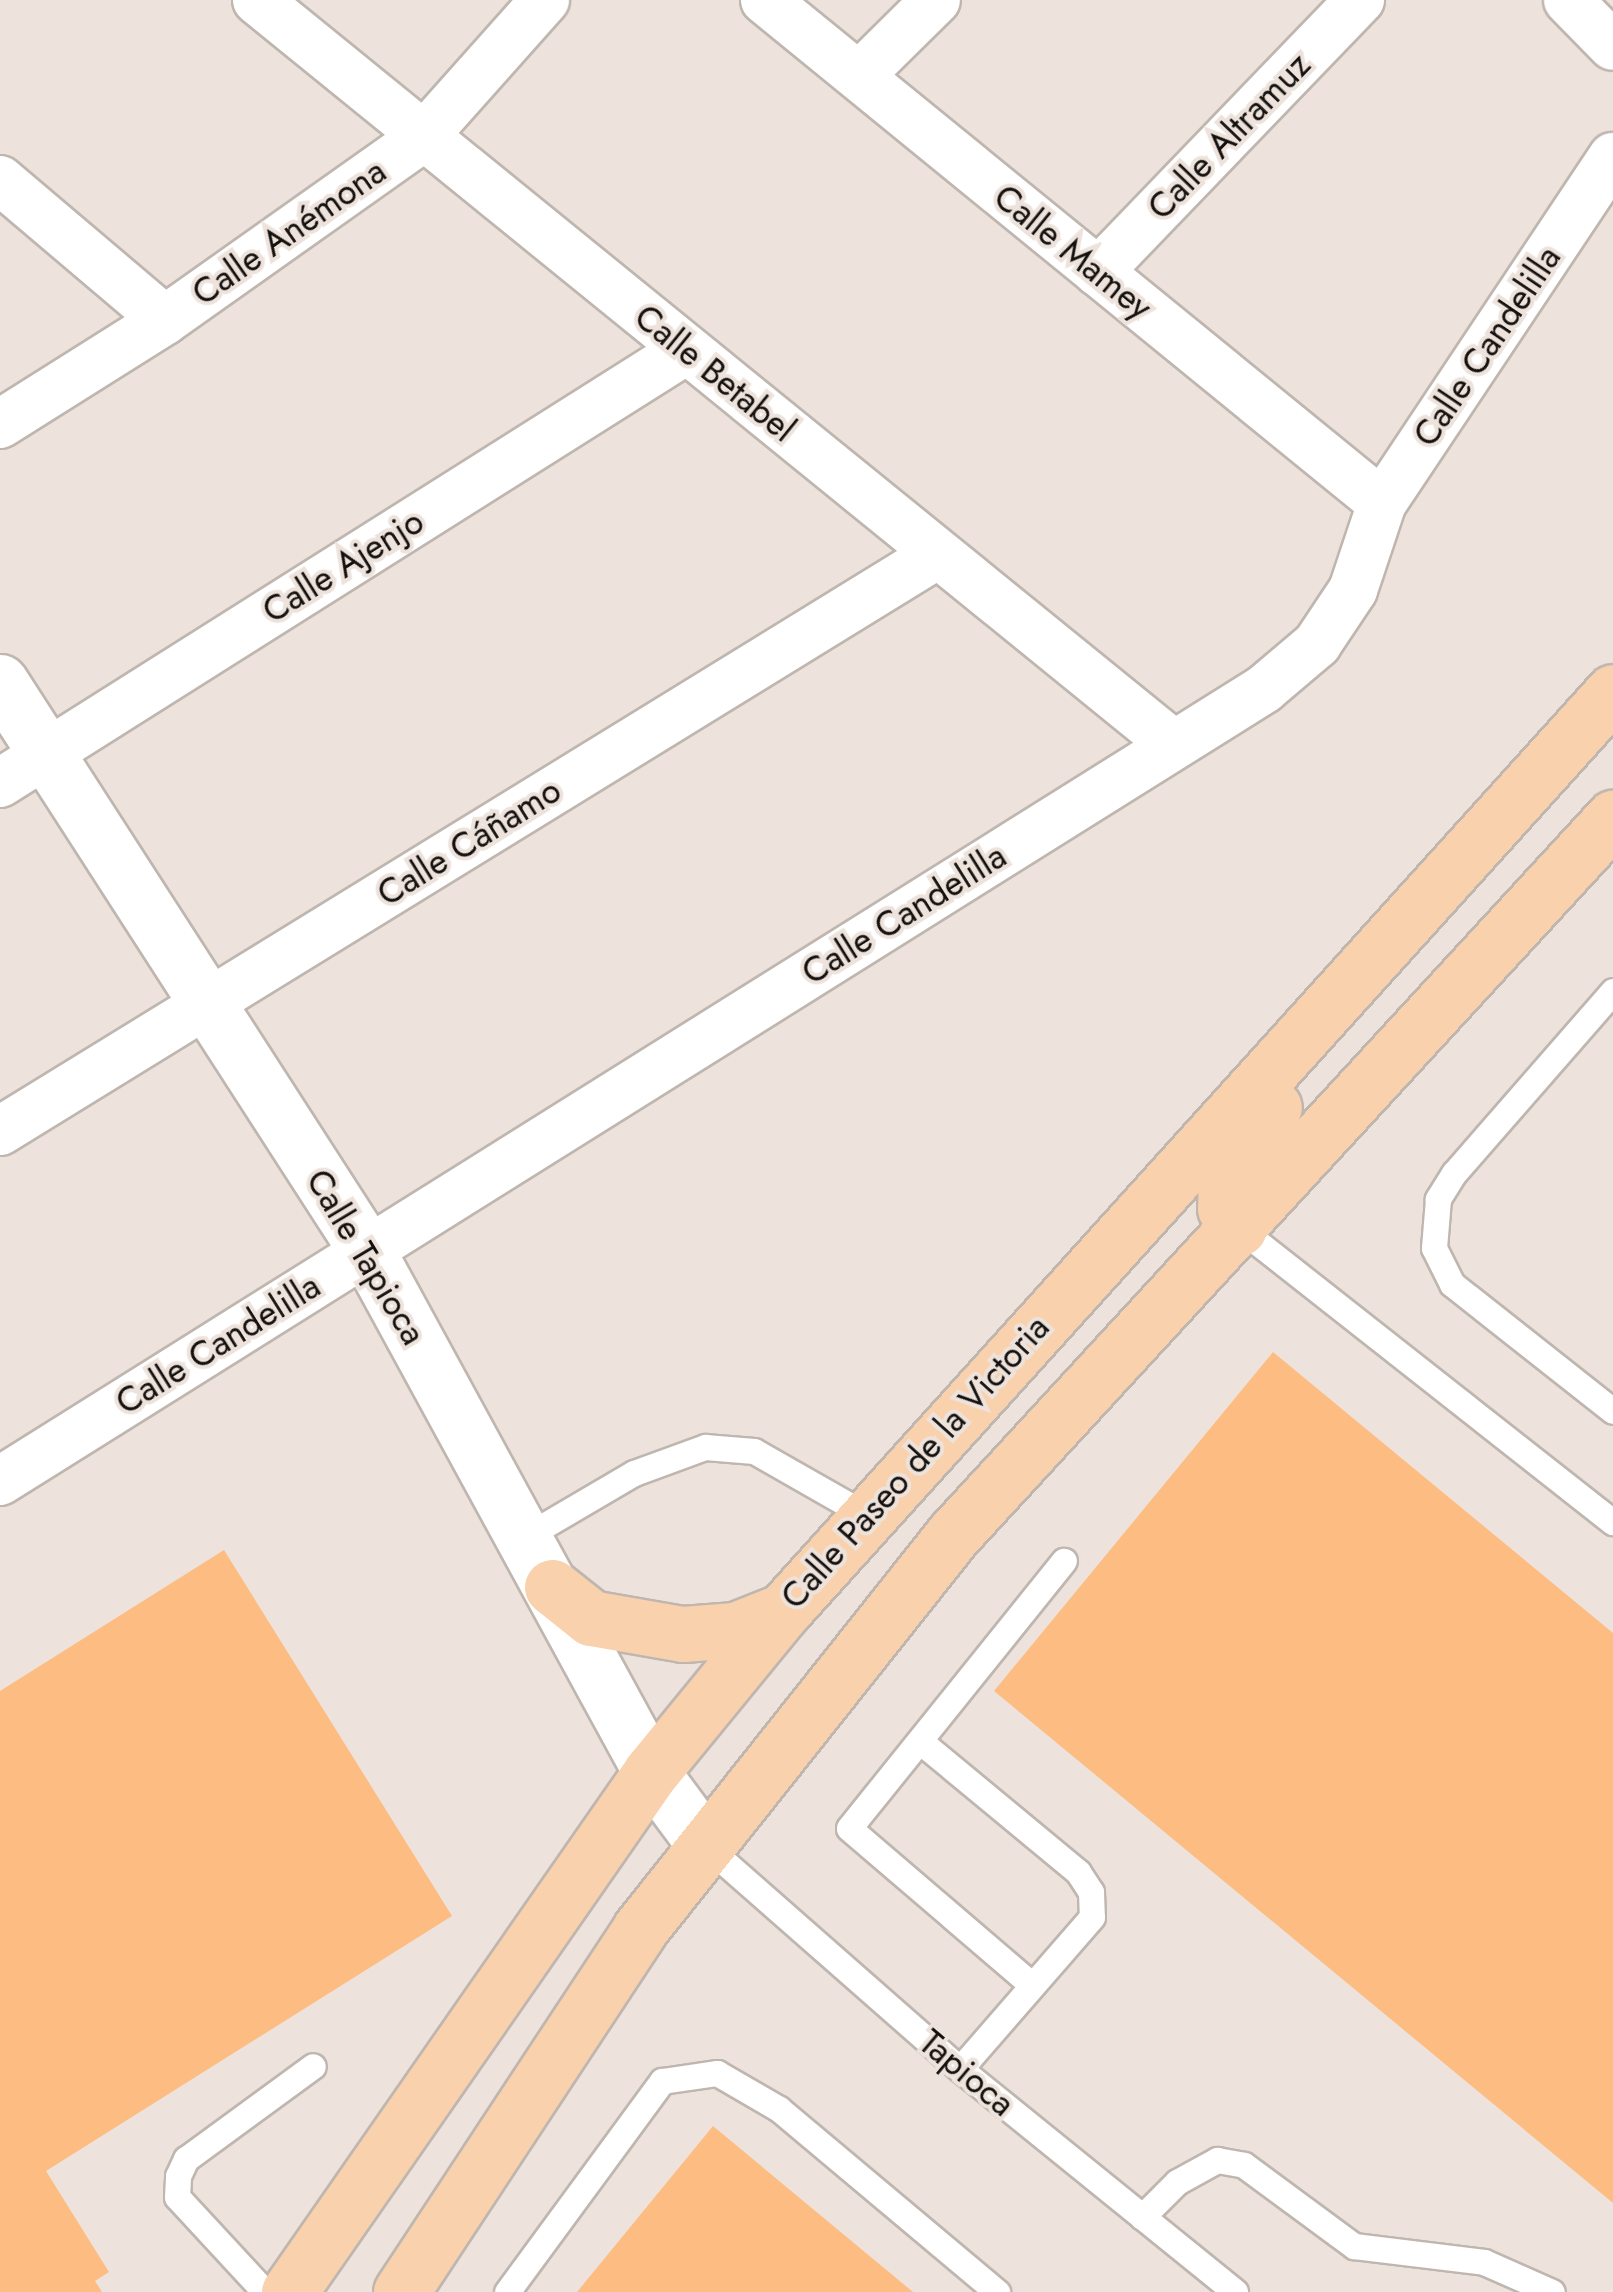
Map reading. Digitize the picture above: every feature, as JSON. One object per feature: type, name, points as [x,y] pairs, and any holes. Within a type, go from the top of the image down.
[{"type":"main road","name":"Calle Paseo de la Victoria","points":[[289,2292],[651,1772],[782,1611],[1613,692]]},
{"type":"main road","points":[[401,2292],[640,1929],[953,1535],[1613,818]]},
{"type":"main road","points":[[1239,1228],[1225,1208],[1226,1180],[1242,1146],[1375,994],[1413,912]]},
{"type":"main road","points":[[552,1587],[592,1618],[648,1631],[736,1630],[782,1611]]},
{"type":"street","name":"Calle Betabel","points":[[257,0],[422,138],[1174,745]]},
{"type":"street","name":"Calle Anémona","points":[[0,424],[165,320],[422,138],[544,0]]},
{"type":"street","name":"Calle Mamey","points":[[765,0],[1382,503]]},
{"type":"street","points":[[858,76],[936,0]]},
{"type":"street","name":"Calle Altramuz","points":[[1098,272],[1360,0]]},
{"type":"street","points":[[1568,0],[1613,46]]},
{"type":"street","name":"Calle Candelilla","points":[[0,1481],[1264,689],[1317,644],[1353,590],[1382,503],[1613,157]]},
{"type":"street","points":[[0,180],[165,320]]},
{"type":"street","name":"Calle Ajenjo","points":[[0,782],[686,350]]},
{"type":"street","name":"Calle Cáñamo","points":[[0,1131],[938,554]]},
{"type":"street","name":"Calle Tapioca","points":[[0,682],[367,1250],[651,1772],[706,1846]]},
{"type":"lane","points":[[1613,990],[1454,1173],[1438,1199],[1434,1248],[1452,1284],[1613,1411]]},
{"type":"lane","points":[[1239,1228],[1613,1522]]},
{"type":"lane","points":[[523,1538],[634,1473],[706,1446],[754,1451],[866,1515]]},
{"type":"lane","points":[[1032,1985],[850,1828],[1064,1561]]},
{"type":"lane","points":[[920,1742],[1078,1872],[1091,1892],[1092,1917],[960,2068]]},
{"type":"lane","name":"Tapioca","points":[[706,1846],[960,2068],[1234,2292]]},
{"type":"lane","points":[[265,2292],[178,2197],[178,2176],[186,2159],[312,2066]]},
{"type":"lane","points":[[506,2292],[662,2081],[718,2073],[779,2109],[998,2292]]},
{"type":"lane","points":[[1142,2216],[1177,2182],[1217,2160],[1244,2164],[1354,2246],[1484,2262],[1552,2292]]},
{"type":"building","points":[[1273,1352],[1613,1633],[1613,2203],[994,1691]]},
{"type":"building","points":[[224,1550],[452,1916],[46,2171],[109,2272],[95,2281],[102,2292],[0,2292],[0,1691]]},
{"type":"building","points":[[713,2126],[913,2292],[577,2292]]}]
